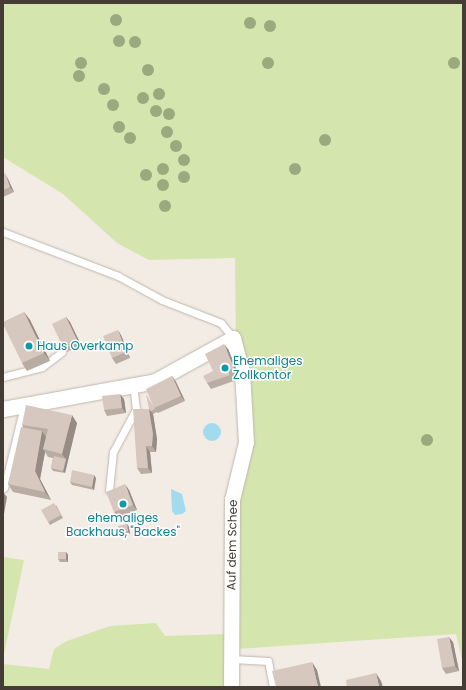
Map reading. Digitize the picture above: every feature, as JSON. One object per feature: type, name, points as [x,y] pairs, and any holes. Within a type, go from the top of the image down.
[{"type":"street","points":[[3,409],[133,386],[175,373],[233,338]]},
{"type":"street","name":"Auf dem Schee","points":[[231,687],[232,500],[246,442],[242,371],[233,338]]},
{"type":"lane","points":[[3,232],[118,276],[162,300],[222,323],[233,338]]},
{"type":"lane","points":[[3,377],[42,368],[62,352]]},
{"type":"lane","points":[[109,490],[113,452],[136,409],[133,386]]},
{"type":"lane","points":[[4,488],[24,406]]},
{"type":"lane","points":[[232,659],[268,661],[273,687]]},
{"type":"green space","points":[[3,3],[463,3],[463,664],[456,634],[236,649],[235,508],[251,441],[236,349],[235,258],[149,260],[117,243],[63,194],[3,157]]},
{"type":"green space","points":[[3,557],[24,560],[3,659]]},
{"type":"green space","points":[[156,623],[165,636],[228,634],[225,687],[3,687],[3,664],[49,669],[54,649],[67,641],[110,626]]},
{"type":"water","points":[[212,423],[218,426],[221,432],[218,438],[212,441],[206,438],[203,432],[206,426]]},
{"type":"water","points":[[171,489],[182,494],[186,511],[182,514],[175,515],[172,511]]},
{"type":"building","points":[[5,173],[10,187],[3,190],[3,174]]},
{"type":"building","name":"Haus Overkamp","points":[[24,312],[44,353],[22,363],[3,322]]},
{"type":"building","points":[[66,317],[77,340],[63,347],[52,324]]},
{"type":"building","points":[[118,330],[126,352],[112,358],[103,336]]},
{"type":"building","name":"Ehemaliges Zollkontor","points":[[224,344],[234,368],[228,371],[230,375],[207,383],[203,376],[213,371],[205,354]]},
{"type":"building","points":[[172,376],[181,396],[154,408],[146,389]]},
{"type":"building","points":[[120,394],[122,408],[104,410],[102,396]]},
{"type":"building","points":[[146,394],[155,409],[151,411],[149,409]]},
{"type":"building","points":[[26,405],[72,415],[62,454],[43,449],[48,429],[22,425]]},
{"type":"building","points":[[133,409],[149,409],[153,434],[152,446],[146,446],[148,468],[137,468]]},
{"type":"building","points":[[21,427],[42,431],[35,471],[45,492],[8,484]]},
{"type":"building","points":[[54,456],[66,459],[63,471],[51,468]]},
{"type":"building","points":[[72,470],[94,475],[92,487],[70,482]]},
{"type":"building","name":"ehemaliges Backhaus, \"Backes\"","points":[[125,484],[133,505],[114,512],[106,492]]},
{"type":"building","points":[[54,503],[61,515],[48,522],[41,510]]},
{"type":"building","points":[[127,524],[128,531],[119,533],[118,526]]},
{"type":"building","points":[[58,552],[66,552],[66,559],[58,559]]},
{"type":"building","points":[[449,637],[455,666],[442,668],[437,639]]},
{"type":"building","points":[[312,662],[318,687],[276,687],[272,671]]},
{"type":"building","points":[[376,673],[379,687],[347,687],[346,680]]},
{"type":"place","name":"Haus Overkamp","points":[[29,346]]},
{"type":"place","name":"Ehemaliges Zollkontor","points":[[225,368]]},
{"type":"place","name":"ehemaliges Backhaus, \"Backes\"","points":[[123,504]]}]
